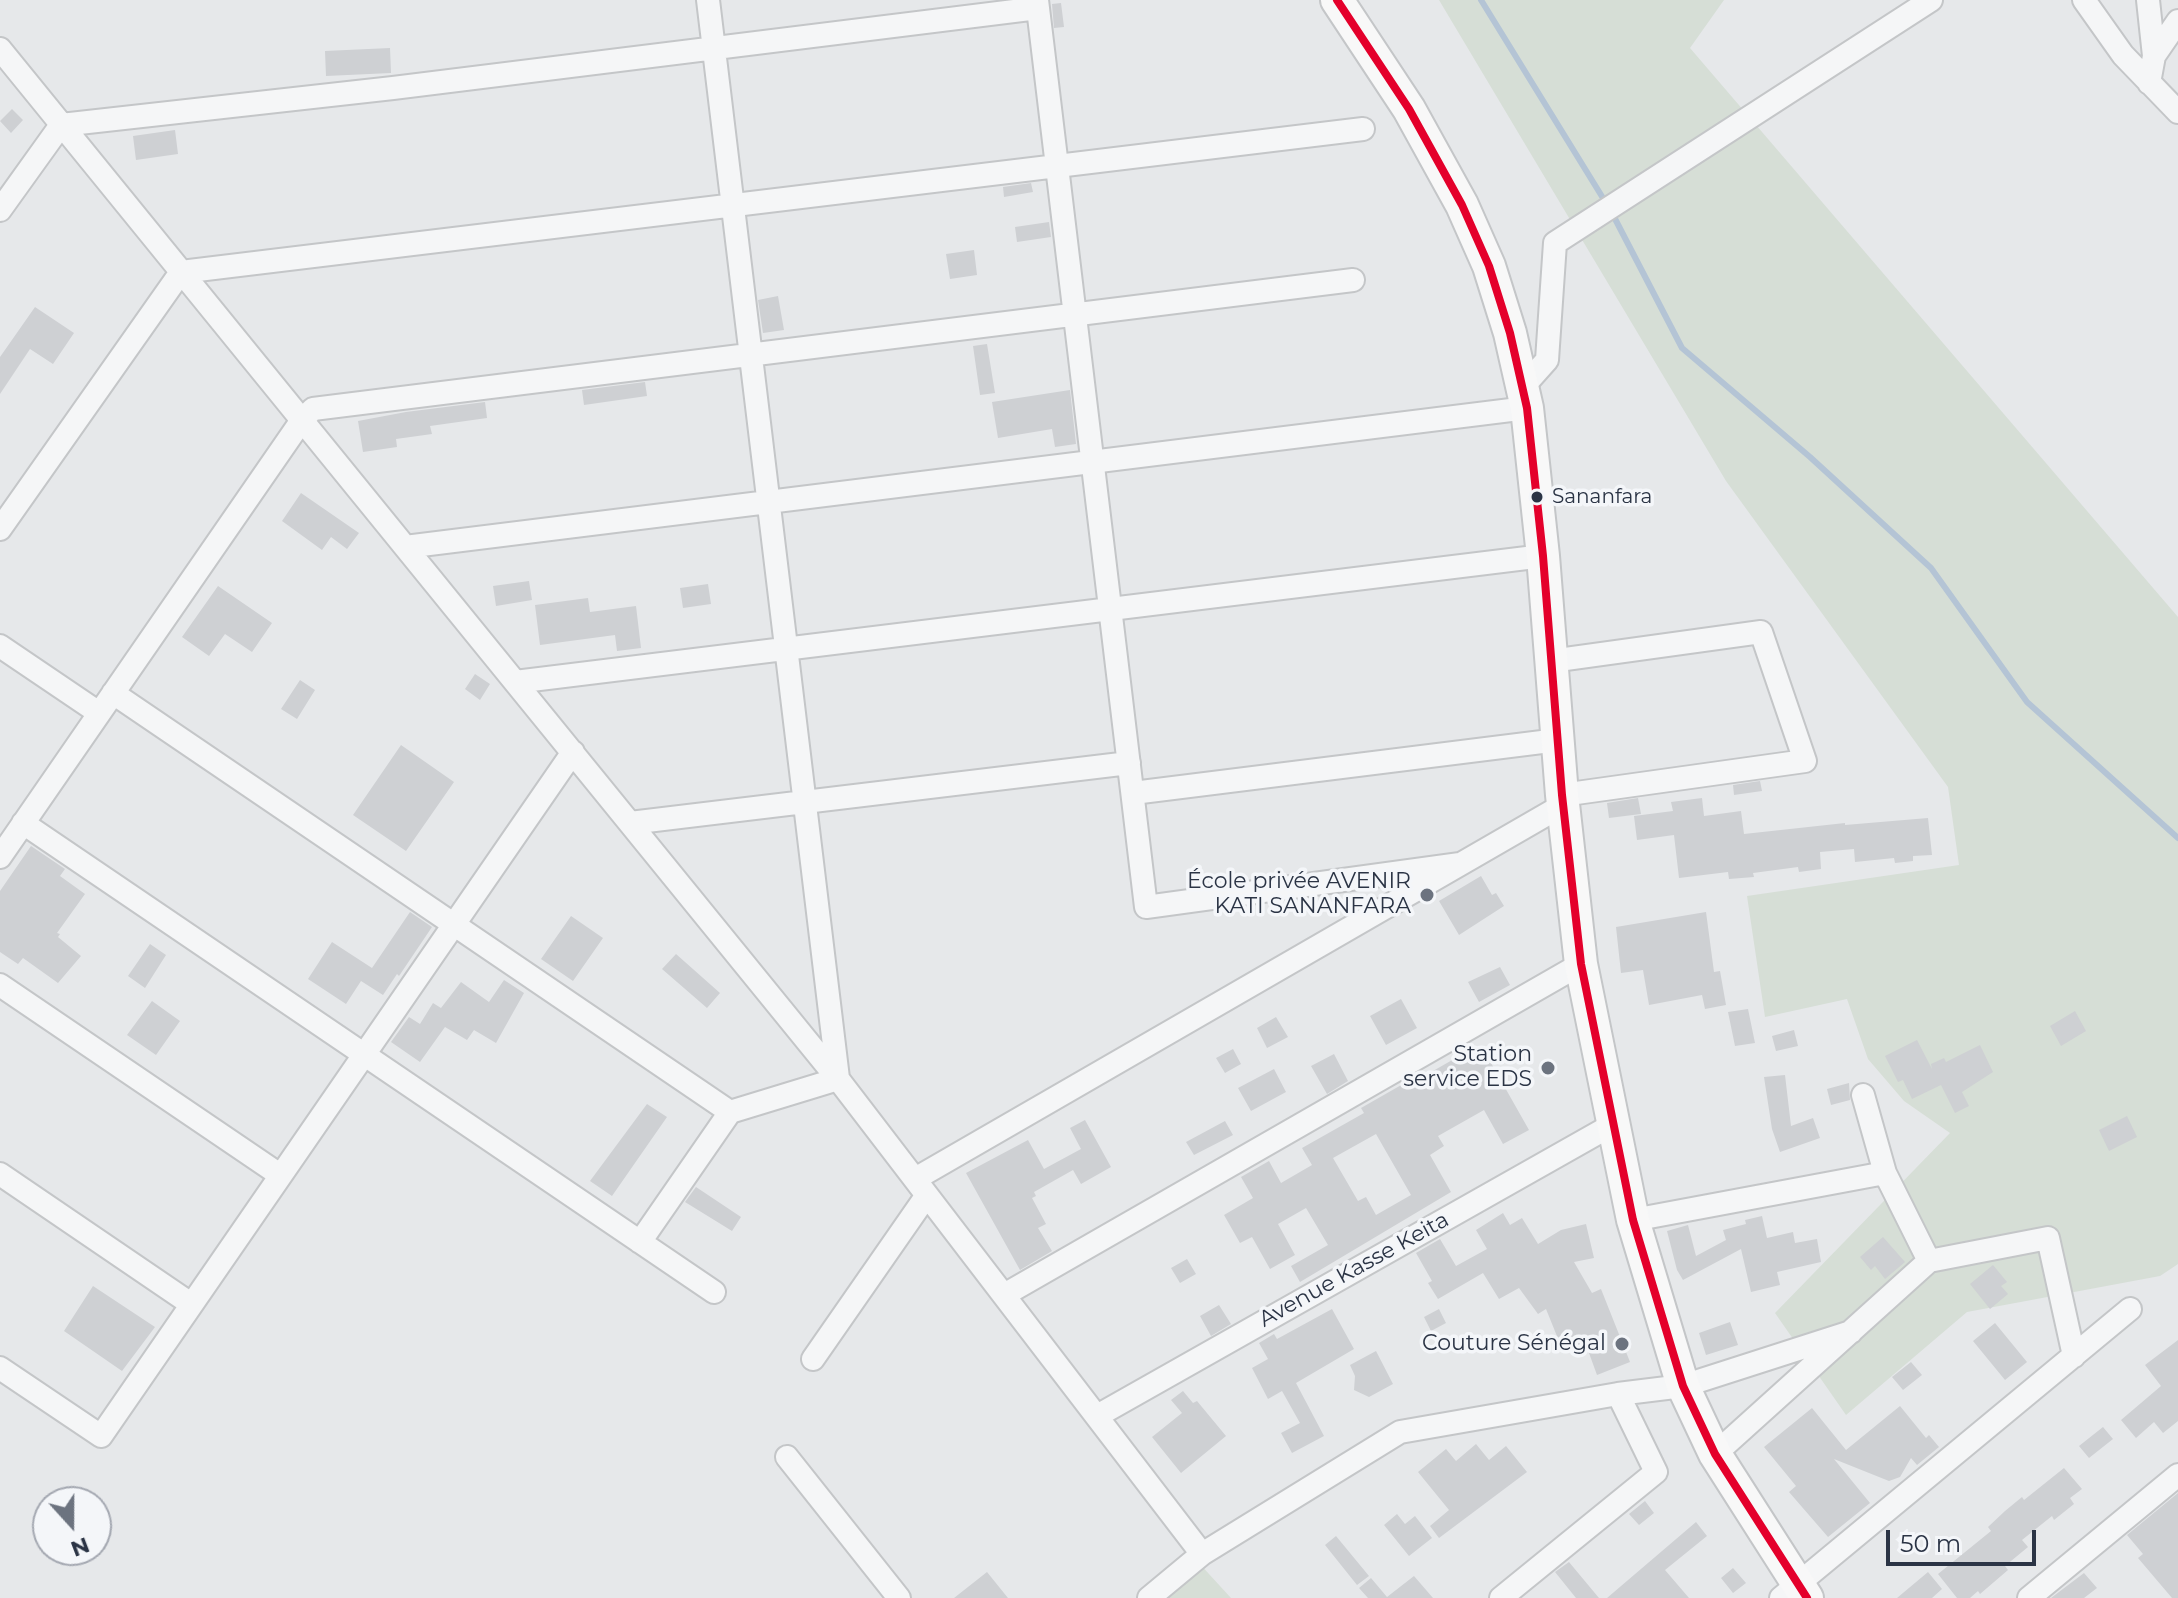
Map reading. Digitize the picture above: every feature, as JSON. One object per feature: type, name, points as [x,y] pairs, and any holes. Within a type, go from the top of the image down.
[{"type":"main road","points":[[1337,0],[1409,109],[1462,205],[1489,266],[1510,333],[1524,398],[1543,556],[1563,800],[1581,964],[1633,1220],[1683,1386],[1715,1454],[1795,1594]]},
{"type":"street","points":[[708,0],[838,1079]]},
{"type":"street","points":[[405,547],[1093,462],[1524,398],[1547,360],[1555,243],[1931,0]]},
{"type":"street","points":[[2084,0],[2105,31],[2178,112]]},
{"type":"street","points":[[2148,0],[2154,56],[2149,83]]},
{"type":"street","points":[[0,210],[61,125],[714,48],[1038,4],[1146,907],[1460,864]]},
{"type":"street","points":[[2154,56],[2178,21]]},
{"type":"street","points":[[0,49],[838,1079],[1202,1554]]},
{"type":"street","points":[[0,529],[181,272],[1363,129]]},
{"type":"street","points":[[0,857],[302,420],[313,409],[1353,280]]},
{"type":"street","points":[[515,682],[1543,556]]},
{"type":"street","points":[[813,1359],[921,1187],[1563,800],[1805,761],[1761,632],[1551,661]]},
{"type":"street","points":[[0,646],[99,713]]},
{"type":"street","points":[[113,693],[730,1112]]},
{"type":"street","points":[[1133,793],[1558,740]]},
{"type":"street","points":[[0,1368],[101,1436],[573,752]]},
{"type":"street","points":[[630,823],[1129,763]]},
{"type":"street","points":[[23,823],[714,1292]]},
{"type":"street","points":[[1004,1295],[1581,964]]},
{"type":"street","points":[[0,985],[280,1175]]},
{"type":"street","points":[[640,1242],[730,1112],[838,1079]]},
{"type":"street","points":[[1863,1095],[1885,1173],[1929,1261]]},
{"type":"street","name":"Avenue Kasse Keita","points":[[1097,1416],[1612,1125]]},
{"type":"street","points":[[1633,1220],[1885,1173]]},
{"type":"street","points":[[0,1174],[191,1304]]},
{"type":"street","points":[[1715,1454],[1929,1261],[2048,1238],[2074,1356]]},
{"type":"street","points":[[1795,1594],[2130,1309]]},
{"type":"street","points":[[1149,1598],[1202,1554],[1400,1432],[1618,1394],[1683,1386],[1851,1332]]},
{"type":"street","points":[[1501,1598],[1656,1472],[1618,1394]]},
{"type":"street","points":[[787,1457],[899,1598]]},
{"type":"street","points":[[2029,1598],[2178,1475]]},
{"type":"shaded area","points":[[1439,0],[1724,0],[1690,48],[2178,617],[2178,1264],[2160,1276],[1967,1312],[1846,1415],[1775,1313],[1950,1133],[1904,1101],[1868,1059],[1847,999],[1765,1017],[1747,896],[1959,865],[1948,787],[1726,481]]},
{"type":"shaded area","points":[[1198,1562],[1231,1598],[1142,1598]]},
{"type":"building","points":[[1061,3],[1064,27],[1054,28],[1052,4]]},
{"type":"building","points":[[390,48],[391,73],[326,76],[325,51]]},
{"type":"building","points":[[12,109],[23,120],[11,133],[0,121]]},
{"type":"building","points":[[175,130],[178,154],[136,160],[133,136]]},
{"type":"building","points":[[1031,183],[1033,192],[1004,197],[1003,187]]},
{"type":"building","points":[[1049,222],[1051,237],[1017,242],[1015,227]]},
{"type":"building","points":[[974,250],[977,275],[950,279],[946,254]]},
{"type":"building","points":[[778,296],[784,330],[763,333],[758,300]]},
{"type":"building","points":[[35,307],[74,333],[53,364],[30,349],[0,394],[0,357]]},
{"type":"building","points":[[987,344],[995,393],[980,395],[973,346]]},
{"type":"building","points":[[645,382],[647,396],[584,405],[582,390]]},
{"type":"building","points":[[1070,390],[1076,444],[1055,447],[1052,429],[998,438],[992,402]]},
{"type":"building","points":[[485,402],[487,418],[430,426],[432,434],[396,439],[397,447],[363,452],[358,421]]},
{"type":"building","points":[[301,493],[359,533],[347,549],[331,537],[322,550],[282,521]]},
{"type":"building","points":[[529,581],[532,600],[496,606],[493,586]]},
{"type":"building","points":[[708,584],[711,604],[683,608],[680,588]]},
{"type":"building","points":[[218,586],[272,623],[252,652],[225,634],[209,656],[182,637]]},
{"type":"building","points":[[588,598],[590,612],[636,606],[641,648],[617,651],[615,635],[540,645],[535,605]]},
{"type":"building","points":[[475,674],[490,684],[480,700],[465,689]]},
{"type":"building","points":[[300,680],[315,690],[297,719],[281,709]]},
{"type":"building","points":[[401,745],[454,782],[406,851],[353,815]]},
{"type":"building","points":[[1760,781],[1762,791],[1734,795],[1733,785]]},
{"type":"building","points":[[1638,798],[1641,814],[1609,818],[1607,803]]},
{"type":"building","points":[[1702,798],[1704,816],[1741,811],[1744,834],[1928,818],[1932,855],[1913,856],[1913,861],[1895,863],[1894,858],[1855,862],[1854,849],[1820,852],[1821,869],[1799,872],[1798,867],[1729,879],[1728,872],[1679,878],[1674,835],[1637,840],[1634,816],[1673,811],[1671,802]]},
{"type":"building","points":[[31,846],[65,869],[60,876],[85,894],[57,933],[81,956],[58,983],[23,958],[18,964],[0,952],[0,891]]},
{"type":"building","points":[[1481,876],[1492,895],[1496,893],[1504,906],[1459,935],[1439,901]]},
{"type":"building","points":[[410,912],[432,927],[383,995],[361,981],[346,1004],[308,979],[332,942],[372,968]]},
{"type":"building","points":[[1706,912],[1714,972],[1720,971],[1726,1005],[1705,1009],[1702,995],[1649,1005],[1643,970],[1621,973],[1616,927]]},
{"type":"building","points":[[571,916],[603,938],[573,981],[541,959]]},
{"type":"building","points":[[150,944],[166,955],[145,988],[128,976]]},
{"type":"building","points":[[676,954],[720,993],[707,1008],[662,969]]},
{"type":"building","points":[[1500,967],[1510,985],[1479,1002],[1468,982]]},
{"type":"building","points":[[504,980],[524,993],[496,1043],[474,1030],[467,1040],[445,1027],[420,1062],[391,1042],[409,1017],[420,1024],[433,1003],[441,1008],[461,982],[489,1002]]},
{"type":"building","points":[[1401,999],[1417,1028],[1386,1045],[1370,1016]]},
{"type":"building","points":[[152,1001],[180,1021],[156,1055],[127,1035]]},
{"type":"building","points":[[1748,1009],[1755,1043],[1735,1046],[1728,1012]]},
{"type":"building","points":[[2075,1011],[2086,1031],[2061,1046],[2050,1026]]},
{"type":"building","points":[[1276,1017],[1288,1037],[1267,1048],[1257,1028]]},
{"type":"building","points":[[1794,1030],[1798,1046],[1776,1051],[1772,1036]]},
{"type":"building","points":[[1917,1040],[1932,1069],[1931,1064],[1944,1058],[1946,1062],[1980,1045],[1993,1072],[1962,1092],[1969,1106],[1955,1113],[1941,1085],[1912,1099],[1903,1080],[1898,1082],[1885,1056]]},
{"type":"building","points":[[1475,1047],[1482,1047],[1529,1130],[1503,1144],[1484,1110],[1438,1136],[1444,1146],[1430,1155],[1451,1192],[1300,1282],[1291,1266],[1328,1245],[1306,1208],[1278,1224],[1295,1255],[1270,1269],[1252,1237],[1240,1243],[1224,1215],[1253,1198],[1241,1177],[1269,1161],[1281,1183],[1312,1165],[1302,1148],[1364,1113],[1361,1108],[1403,1084],[1405,1087]],"holes":[[[1376,1134],[1411,1195],[1376,1215],[1366,1197],[1358,1201],[1333,1158]]]},
{"type":"building","points":[[1233,1049],[1241,1064],[1225,1073],[1216,1058]]},
{"type":"building","points":[[1334,1054],[1348,1081],[1327,1094],[1311,1066]]},
{"type":"building","points":[[1274,1069],[1286,1092],[1251,1111],[1238,1088]]},
{"type":"building","points":[[1785,1075],[1791,1126],[1813,1118],[1820,1138],[1780,1152],[1772,1129],[1764,1077]]},
{"type":"building","points":[[1849,1083],[1850,1100],[1831,1105],[1827,1089]]},
{"type":"building","points":[[647,1104],[667,1117],[612,1196],[590,1181]]},
{"type":"building","points":[[2127,1116],[2137,1137],[2109,1151],[2099,1130]]},
{"type":"building","points":[[1085,1120],[1111,1167],[1081,1184],[1073,1170],[1034,1192],[1036,1196],[1032,1198],[1046,1224],[1038,1228],[1052,1251],[1020,1270],[966,1173],[1028,1140],[1044,1169],[1081,1149],[1070,1128]]},
{"type":"building","points":[[1225,1121],[1233,1135],[1194,1155],[1186,1142]]},
{"type":"building","points":[[696,1187],[741,1217],[732,1231],[685,1202]]},
{"type":"building","points":[[1503,1213],[1510,1225],[1522,1218],[1538,1244],[1561,1230],[1586,1224],[1594,1258],[1574,1262],[1592,1293],[1601,1289],[1630,1362],[1597,1375],[1585,1342],[1563,1351],[1546,1309],[1538,1314],[1519,1288],[1499,1299],[1483,1273],[1438,1299],[1416,1253],[1440,1239],[1456,1266],[1487,1249],[1476,1230]]},
{"type":"building","points":[[1762,1216],[1767,1238],[1793,1232],[1795,1243],[1817,1239],[1821,1262],[1777,1272],[1780,1285],[1751,1292],[1741,1249],[1683,1280],[1677,1270],[1667,1231],[1688,1225],[1696,1256],[1726,1240],[1723,1230]]},
{"type":"building","points":[[1883,1237],[1905,1262],[1885,1279],[1875,1266],[1871,1270],[1860,1257]]},
{"type":"building","points":[[1187,1259],[1196,1274],[1180,1283],[1171,1268]]},
{"type":"building","points":[[1993,1265],[2007,1282],[2001,1286],[2008,1294],[1990,1309],[1970,1284]]},
{"type":"building","points":[[93,1286],[155,1327],[122,1371],[64,1331]]},
{"type":"building","points":[[1219,1305],[1231,1324],[1211,1336],[1200,1316]]},
{"type":"building","points":[[1332,1309],[1354,1349],[1296,1383],[1324,1436],[1292,1453],[1281,1433],[1300,1423],[1282,1391],[1268,1399],[1252,1368],[1268,1359],[1259,1343],[1274,1334],[1277,1339]]},
{"type":"building","points":[[1439,1309],[1446,1323],[1431,1331],[1424,1317]]},
{"type":"building","points":[[1730,1322],[1738,1345],[1706,1355],[1699,1333]]},
{"type":"building","points":[[1995,1323],[2027,1362],[2005,1380],[1973,1341]]},
{"type":"building","points":[[2178,1340],[2178,1421],[2163,1433],[2154,1422],[2136,1438],[2121,1420],[2161,1386],[2145,1365]]},
{"type":"building","points":[[1376,1351],[1393,1384],[1369,1397],[1354,1390],[1355,1376],[1350,1365]]},
{"type":"building","points":[[1911,1362],[1922,1375],[1903,1390],[1892,1377]]},
{"type":"building","points":[[1183,1391],[1193,1403],[1197,1401],[1226,1436],[1181,1473],[1152,1437],[1182,1413],[1171,1400]]},
{"type":"building","points":[[1900,1406],[1926,1438],[1929,1435],[1939,1447],[1917,1465],[1911,1458],[1900,1477],[1889,1481],[1834,1459],[1870,1503],[1828,1537],[1789,1492],[1796,1486],[1764,1447],[1812,1408],[1846,1450]]},
{"type":"building","points":[[2103,1427],[2113,1439],[2089,1458],[2079,1446]]},
{"type":"building","points":[[1476,1444],[1489,1460],[1506,1446],[1527,1472],[1439,1538],[1430,1526],[1449,1510],[1418,1472],[1446,1449],[1456,1461]]},
{"type":"building","points":[[2064,1468],[2082,1489],[2070,1498],[2074,1504],[2054,1520],[2052,1516],[2022,1540],[2028,1547],[2005,1566],[2008,1570],[1980,1594],[1978,1591],[1970,1598],[1957,1598],[1938,1574],[1991,1531],[1988,1527],[2005,1511]]},
{"type":"building","points":[[2178,1493],[2178,1598],[2172,1598],[2138,1558],[2143,1554],[2127,1535]]},
{"type":"building","points":[[1645,1501],[1654,1513],[1639,1525],[1629,1514]]},
{"type":"building","points":[[1397,1514],[1405,1524],[1415,1516],[1432,1538],[1409,1556],[1384,1525]]},
{"type":"building","points":[[1696,1522],[1707,1536],[1665,1570],[1689,1598],[1607,1598]]},
{"type":"building","points":[[1336,1536],[1369,1576],[1357,1585],[1325,1545]]},
{"type":"building","points":[[1569,1562],[1599,1598],[1576,1598],[1555,1572]]},
{"type":"building","points":[[1733,1568],[1746,1583],[1733,1593],[1721,1578]]},
{"type":"building","points":[[987,1572],[1008,1598],[954,1598]]},
{"type":"building","points":[[1928,1572],[1942,1589],[1932,1598],[1897,1598]]},
{"type":"building","points":[[2084,1573],[2097,1588],[2084,1598],[2051,1598]]},
{"type":"building","points":[[1414,1576],[1433,1598],[1368,1598],[1359,1588],[1371,1578],[1387,1597]]},
{"type":"waterway","points":[[1481,0],[1606,203]]},
{"type":"waterway","points":[[1612,213],[1682,348],[1810,457],[1931,568],[2027,702],[2178,838]]},
{"type":"transit line","points":[[1337,0],[1409,109],[1462,205],[1489,266],[1510,333],[1527,408],[1543,556],[1562,795],[1581,964],[1633,1220],[1683,1386],[1715,1454],[1807,1598]]},
{"type":"place","name":"Sananfara","points":[[1537,497]]},
{"type":"place","name":"École privée AVENIR KATI SANANFARA","points":[[1427,895]]},
{"type":"place","name":"Station service EDS","points":[[1548,1068]]},
{"type":"place","name":"Couture Sénégal","points":[[1622,1344]]}]
